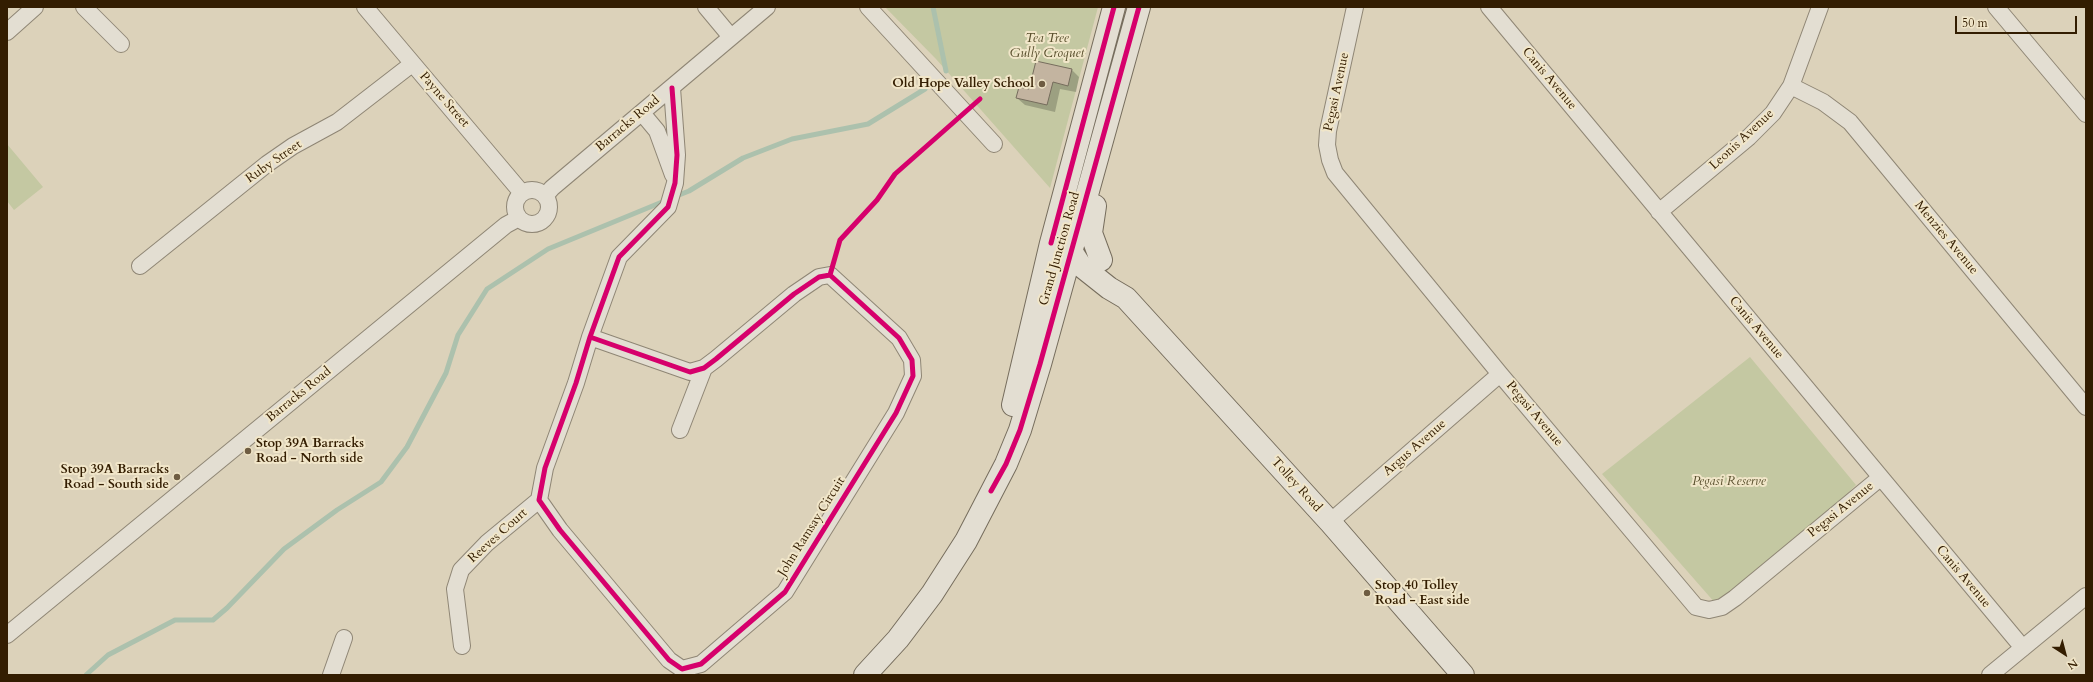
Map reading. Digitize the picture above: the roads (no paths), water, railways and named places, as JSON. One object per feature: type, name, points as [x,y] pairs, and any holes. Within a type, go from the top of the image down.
[{"type":"main road","name":"Grand Junction Road","points":[[991,491],[1022,368],[1051,243],[1114,7]]},
{"type":"main road","name":"Grand Junction Road","points":[[865,675],[898,639],[932,594],[966,541],[1006,464],[1020,430],[1139,7]]},
{"type":"main road","points":[[1057,300],[1079,286],[1100,269],[1093,241],[1091,224],[1120,107],[1118,85]]},
{"type":"main road","name":"Tolley Road","points":[[1051,243],[1071,251],[1081,249],[1100,269],[1109,288],[1126,298],[1330,522],[1463,675]]},
{"type":"street","points":[[7,32],[35,7]]},
{"type":"street","points":[[84,7],[120,44]]},
{"type":"street","name":"Payne Street","points":[[365,7],[522,193]]},
{"type":"street","points":[[706,7],[731,37]]},
{"type":"street","name":"Barracks Road","points":[[545,196],[552,188],[767,7]]},
{"type":"street","points":[[868,7],[994,144]]},
{"type":"street","name":"Pegasi Avenue","points":[[1355,7],[1328,132],[1327,145],[1330,160],[1335,173],[1500,374],[1696,607],[1709,610],[1722,607],[1735,598],[1880,478]]},
{"type":"street","name":"Canis Avenue","points":[[1489,7],[2023,648]]},
{"type":"street","name":"Leonis Avenue","points":[[1659,212],[1749,137],[1773,113],[1791,86],[1820,7]]},
{"type":"street","points":[[1996,7],[2086,114]]},
{"type":"street","name":"Ruby Street","points":[[140,266],[267,164],[293,146],[337,122],[412,64]]},
{"type":"street","name":"Menzies Avenue","points":[[1791,86],[1823,102],[1850,122],[2086,407]]},
{"type":"street","points":[[539,500],[545,468],[619,257],[668,207],[674,185],[677,155],[672,88]]},
{"type":"street","points":[[642,113],[657,131],[674,185]]},
{"type":"street","points":[[534,190],[545,196],[549,209],[543,220],[530,224],[519,218],[515,208],[518,197],[522,193],[534,190]]},
{"type":"street","name":"Barracks Road","points":[[7,635],[506,225],[519,218]]},
{"type":"street","name":"John Ramsay Circuit","points":[[539,500],[560,530],[669,660],[681,672],[701,664],[785,592],[896,413],[913,376],[912,360],[899,338],[830,275],[819,277],[794,294],[704,368]]},
{"type":"street","points":[[590,337],[690,372],[704,368]]},
{"type":"street","points":[[680,430],[704,368]]},
{"type":"street","name":"Argus Avenue","points":[[1330,522],[1500,374]]},
{"type":"street","name":"Reeves Court","points":[[462,646],[455,589],[461,570],[488,543],[539,500]]},
{"type":"street","points":[[1990,675],[2086,596]]},
{"type":"street","points":[[331,675],[344,638]]},
{"type":"waterway","points":[[933,7],[946,71]]},
{"type":"waterway","points":[[674,197],[689,191],[743,158],[792,139],[868,124],[925,89]]},
{"type":"waterway","points":[[86,675],[108,655],[175,620],[213,620],[227,608],[284,549],[337,510],[381,482],[407,447],[446,373],[458,335],[487,289],[548,249],[667,200]]},
{"type":"place","name":"Old Hope Valley School","points":[[1042,84]]},
{"type":"place","name":"Stop 39A Barracks Road - North side","points":[[248,451]]},
{"type":"place","name":"Stop 39A Barracks Road - South side","points":[[177,477]]},
{"type":"place","name":"Stop 40 Tolley Road - East side","points":[[1367,593]]},
{"type":"park label","name":"Tea Tree Gully Croquet","points":[[1047,46]]},
{"type":"park label","name":"Pegasi Reserve","points":[[1729,482]]}]
